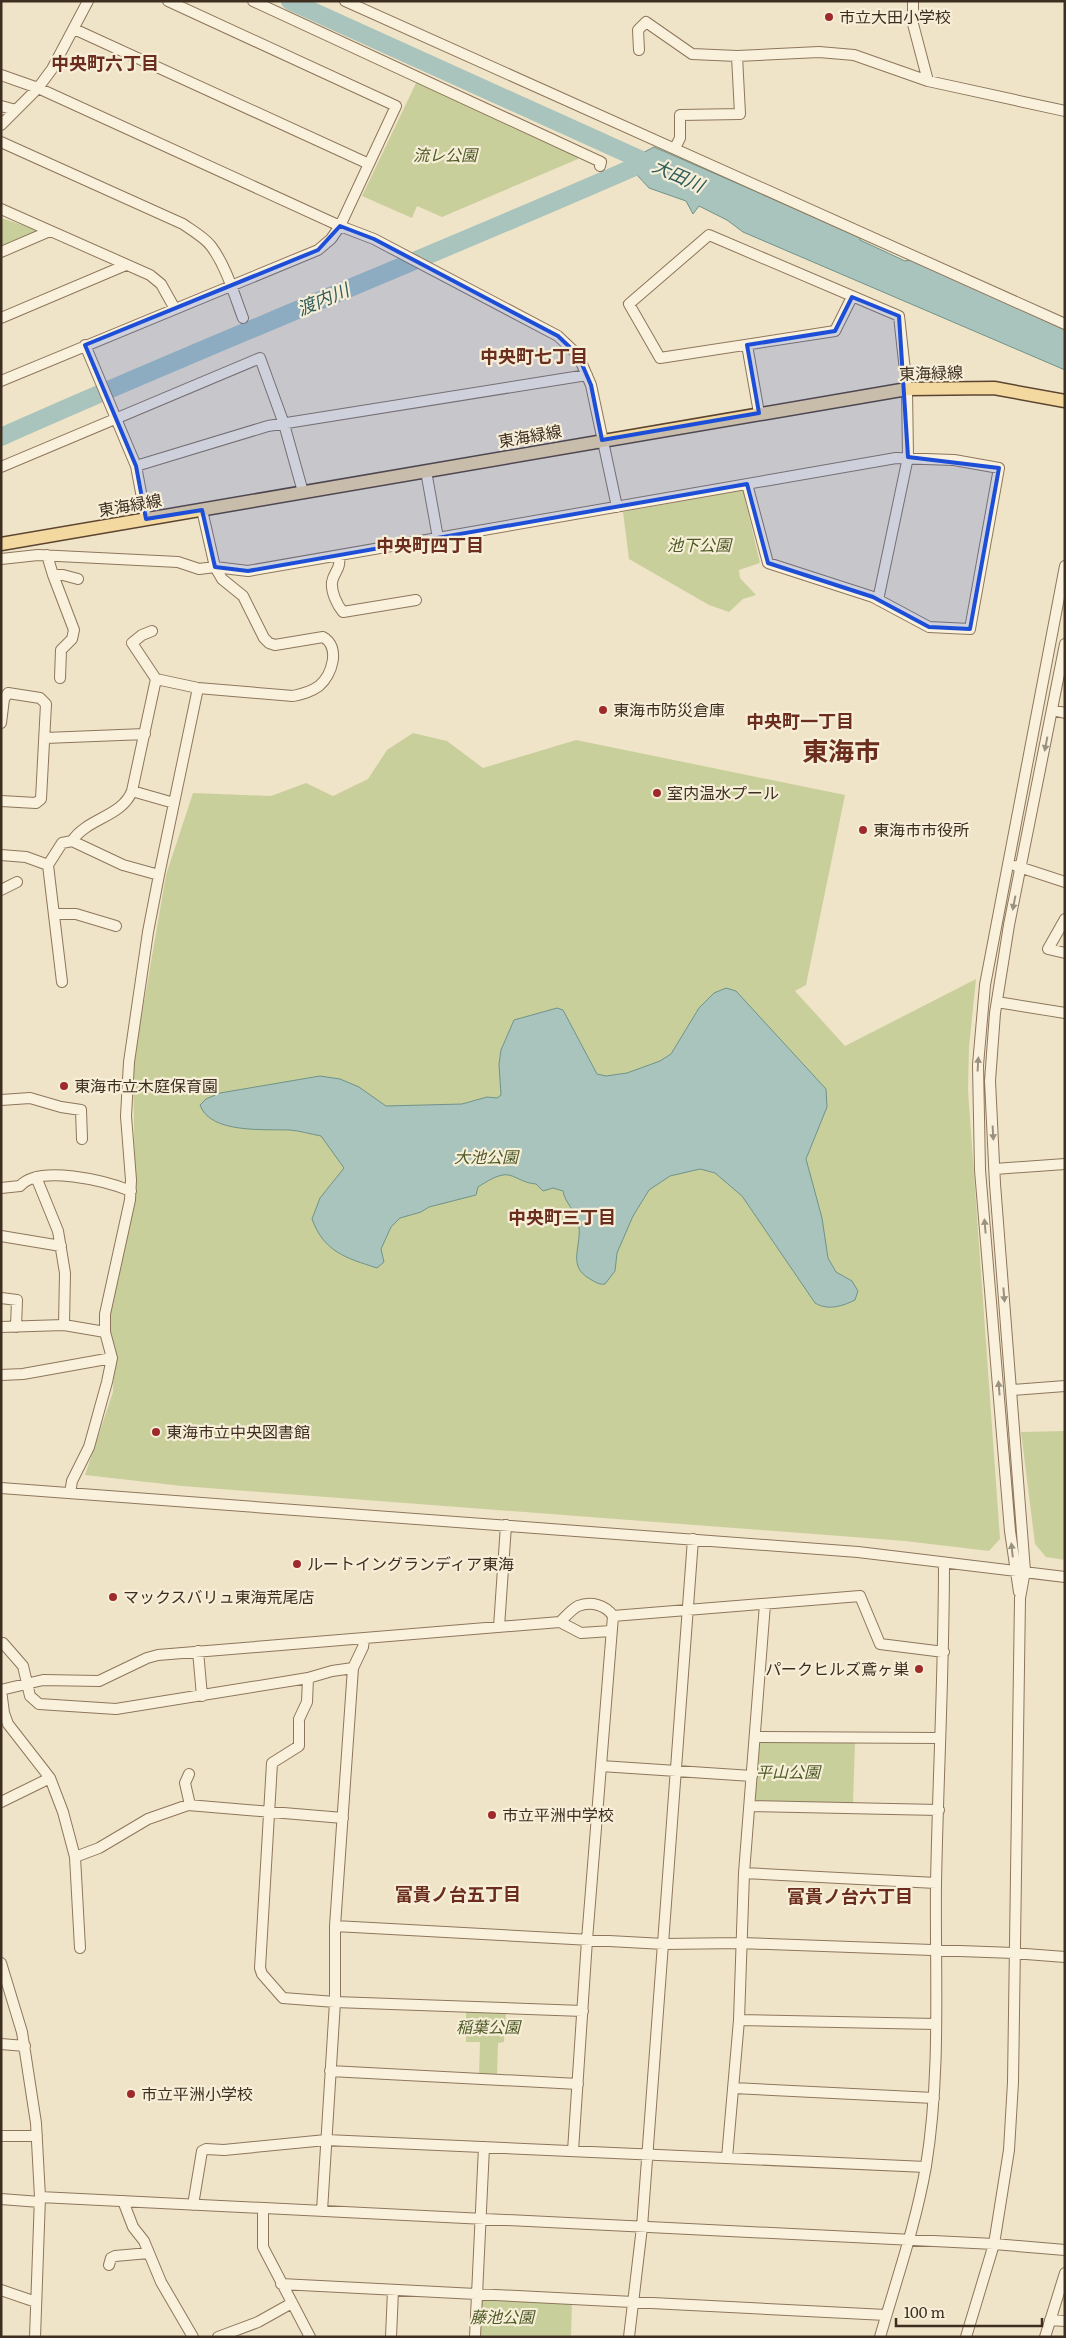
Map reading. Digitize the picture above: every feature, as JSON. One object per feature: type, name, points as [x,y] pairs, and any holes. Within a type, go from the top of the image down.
[{"type":"main road","name":"東海緑線","points":[[1,544],[906,389],[994,388],[1065,400]]},
{"type":"street","points":[[1,125],[38,88],[52,69],[88,1]]},
{"type":"street","points":[[1,381],[85,344],[318,250],[331,239],[340,226],[396,106],[168,1]]},
{"type":"street","points":[[253,1],[601,162],[600,166]]},
{"type":"street","points":[[345,1],[1065,324]]},
{"type":"street","points":[[913,1],[913,24],[928,81]]},
{"type":"street","points":[[639,50],[638,30],[646,22],[692,54],[737,56],[819,52],[854,55],[928,81],[1065,111]]},
{"type":"street","points":[[74,29],[369,164]]},
{"type":"street","points":[[675,148],[680,138],[680,115],[740,114],[737,56]]},
{"type":"street","points":[[1,75],[38,88],[340,226],[374,239],[558,336],[578,355],[591,385],[617,507]]},
{"type":"street","points":[[1,106],[16,110]]},
{"type":"street","points":[[1,142],[183,224],[210,245],[231,286],[243,318]]},
{"type":"street","points":[[1,209],[150,275],[161,284],[175,309]]},
{"type":"street","points":[[1,252],[50,231]]},
{"type":"street","points":[[852,297],[835,331],[660,358],[629,304],[709,235],[899,316],[906,389],[908,457],[878,600]]},
{"type":"street","points":[[1,318],[126,265]]},
{"type":"street","points":[[85,344],[136,466],[146,519]]},
{"type":"street","points":[[747,345],[759,413]]},
{"type":"street","points":[[1,467],[116,415],[260,358],[284,424],[303,492]]},
{"type":"street","points":[[136,466],[268,426],[587,375]]},
{"type":"street","points":[[1,559],[47,555],[178,562],[199,569],[215,567],[248,571],[747,484],[908,457],[954,460],[999,468],[970,629],[929,627],[873,597],[768,563],[747,484]]},
{"type":"street","points":[[426,471],[438,538]]},
{"type":"street","points":[[152,631],[142,635],[132,643],[156,679],[198,688],[293,696],[307,692],[320,685],[331,670],[333,654],[328,640],[323,637],[276,645],[269,643],[264,638],[243,596],[222,579],[215,567],[202,510]]},
{"type":"street","points":[[47,555],[52,575],[74,630],[72,639],[61,650],[60,678]]},
{"type":"street","points":[[339,556],[340,566],[332,582],[336,600],[343,612],[416,600]]},
{"type":"street","points":[[1020,1598],[1014,1569],[980,1170],[977,1102],[982,999],[1006,864],[1065,566]]},
{"type":"street","points":[[52,575],[63,575],[78,579]]},
{"type":"street","points":[[966,2337],[994,2244],[1008,2150],[1013,2082],[1020,1598],[1025,1571],[994,1169],[990,1081],[997,1002],[1021,867],[1065,644]]},
{"type":"street","points":[[62,982],[48,865],[62,843],[72,841],[85,827],[122,806],[129,799],[156,679]]},
{"type":"street","points":[[70,1493],[72,1481],[89,1447],[108,1382],[112,1358],[106,1332],[105,1314],[125,1228],[131,1191],[126,1124],[127,1086],[146,941],[198,688]]},
{"type":"street","points":[[1,724],[4,699],[8,693],[40,698],[46,704],[41,799],[36,803],[1,801]]},
{"type":"street","points":[[1052,710],[1065,713]]},
{"type":"street","points":[[45,738],[144,734]]},
{"type":"street","points":[[132,791],[174,803]]},
{"type":"street","points":[[72,841],[123,865],[159,875]]},
{"type":"street","points":[[1,855],[26,857],[48,865]]},
{"type":"street","points":[[1006,864],[1021,867],[1065,882]]},
{"type":"street","points":[[1,890],[17,882]]},
{"type":"street","points":[[54,914],[76,914],[116,926]]},
{"type":"street","points":[[1065,920],[1048,949],[1065,953]]},
{"type":"street","points":[[997,1002],[1065,1013]]},
{"type":"street","points":[[1,1100],[30,1098],[61,1107],[81,1110],[82,1139]]},
{"type":"street","points":[[994,1169],[1065,1164]]},
{"type":"street","points":[[1,1188],[20,1186],[26,1179],[36,1177],[78,1176],[131,1191]]},
{"type":"street","points":[[36,1177],[58,1231],[61,1246],[65,1273],[64,1325]]},
{"type":"street","points":[[1,1236],[61,1246]]},
{"type":"street","points":[[1,1298],[17,1300],[16,1327]]},
{"type":"street","points":[[1,1327],[64,1325],[106,1332]]},
{"type":"street","points":[[1,1375],[23,1374],[112,1358]]},
{"type":"street","points":[[1012,1390],[1065,1386]]},
{"type":"street","points":[[1,1488],[858,1552],[944,1563],[1014,1569],[1065,1577]]},
{"type":"street","points":[[499,1627],[506,1525]]},
{"type":"street","points":[[629,2337],[642,2227],[648,2154],[693,1539]]},
{"type":"street","points":[[880,2337],[909,2240],[926,2167],[934,2098],[936,1883],[944,1652],[944,1563]]},
{"type":"street","points":[[613,1616],[860,1596],[880,1644],[944,1652]]},
{"type":"street","points":[[727,2158],[738,2020],[744,1873],[765,1604]]},
{"type":"street","points":[[560,1622],[578,1606],[600,1605],[608,1609],[613,1616],[587,1940],[574,2151]]},
{"type":"street","points":[[80,1948],[75,1857],[63,1812],[50,1778],[8,1724],[4,1713],[1,1690],[43,1680],[99,1681],[147,1658],[198,1651],[560,1622],[581,1633],[611,1630]]},
{"type":"street","points":[[322,2211],[334,2002],[335,1926],[353,1668],[363,1646],[364,1639]]},
{"type":"street","points":[[3,1643],[23,1666],[30,1696],[39,1704],[71,1707],[116,1709],[308,1678],[332,1671],[353,1668]]},
{"type":"street","points":[[198,1651],[202,1696]]},
{"type":"street","points":[[308,1678],[307,1702],[299,1719],[299,1746],[272,1762],[260,1968],[262,1974],[283,1998],[334,2002],[582,2011]]},
{"type":"street","points":[[756,1737],[940,1738]]},
{"type":"street","points":[[601,1766],[752,1776]]},
{"type":"street","points":[[189,1774],[186,1783],[190,1805]]},
{"type":"street","points":[[1,1802],[50,1778]]},
{"type":"street","points":[[75,1857],[100,1848],[148,1819],[190,1805],[343,1818]]},
{"type":"street","points":[[750,1806],[939,1810]]},
{"type":"street","points":[[744,1873],[936,1883]]},
{"type":"street","points":[[335,1926],[664,1944],[740,1943],[1014,1953],[1065,1957]]},
{"type":"street","points":[[2,1965],[25,2046],[37,2136],[40,2200],[35,2337]]},
{"type":"street","points":[[738,2020],[936,2024]]},
{"type":"street","points":[[1,2044],[25,2046]]},
{"type":"street","points":[[330,2071],[578,2084]]},
{"type":"street","points":[[733,2088],[934,2098]]},
{"type":"street","points":[[1,2136],[37,2136]]},
{"type":"street","points":[[193,2205],[202,2151],[206,2149],[224,2150],[326,2140],[926,2167]]},
{"type":"street","points":[[475,2337],[484,2147]]},
{"type":"street","points":[[1,2199],[123,2201],[994,2244],[1065,2250]]},
{"type":"street","points":[[123,2201],[133,2227],[149,2253],[161,2282],[193,2337]]},
{"type":"street","points":[[263,2208],[263,2247],[310,2337]]},
{"type":"street","points":[[109,2265],[115,2256],[149,2253]]},
{"type":"street","points":[[1044,2337],[1065,2273]]},
{"type":"street","points":[[281,2284],[860,2312],[886,2315]]},
{"type":"street","points":[[1,2290],[36,2302]]},
{"type":"street","points":[[391,2337],[393,2290]]},
{"type":"street","points":[[218,2337],[258,2322],[292,2303]]},
{"type":"street","points":[[1050,2320],[1065,2322]]},
{"type":"highlighted area","points":[[340,226],[374,239],[558,336],[578,355],[591,385],[602,440],[759,413],[747,345],[835,331],[852,297],[899,316],[908,457],[999,468],[970,629],[929,627],[873,597],[768,563],[747,484],[248,571],[215,567],[202,510],[146,519],[136,466],[85,345],[318,250]]},
{"type":"green space","name":"流レ公園","points":[[417,81],[578,152],[578,159],[442,217],[417,206],[412,218],[362,196]]},
{"type":"green space","points":[[1,218],[35,229],[35,233],[1,247]]},
{"type":"green space","name":"池下公園","points":[[743,490],[760,563],[739,570],[740,578],[756,595],[743,599],[729,612],[709,605],[629,559],[623,512]]},
{"type":"green space","name":"大池公園","points":[[413,733],[447,741],[483,768],[576,740],[845,795],[806,985],[795,991],[845,1046],[976,979],[969,1047],[968,1090],[1000,1539],[989,1551],[905,1541],[182,1486],[85,1475],[113,1392],[114,1363],[108,1319],[119,1276],[135,1196],[133,1066],[166,875],[193,793],[271,796],[306,783],[333,796],[368,779],[387,750]]},
{"type":"green space","points":[[1065,1431],[1065,1560],[1046,1557],[1035,1544],[1021,1432]]},
{"type":"green space","name":"平山公園","points":[[764,1741],[855,1742],[853,1804],[758,1802],[755,1798],[759,1744]]},
{"type":"green space","name":"稲葉公園","points":[[466,2009],[506,2012],[504,2042],[498,2043],[497,2076],[479,2075],[480,2042],[466,2042]]},
{"type":"green space","name":"藤池公園","points":[[483,2296],[572,2301],[571,2337],[478,2337],[479,2302]]},
{"type":"water","points":[[654,147],[860,237],[860,240],[905,261],[910,260],[1065,328],[1065,370],[743,232],[727,220],[699,206],[693,214],[686,201],[649,188],[625,162]]},
{"type":"water","points":[[726,988],[736,991],[826,1089],[827,1107],[806,1159],[822,1218],[828,1258],[836,1272],[852,1281],[858,1291],[855,1300],[846,1304],[825,1307],[815,1303],[742,1196],[715,1173],[700,1169],[670,1176],[649,1190],[633,1216],[617,1253],[615,1271],[605,1284],[599,1284],[590,1279],[578,1267],[578,1222],[563,1191],[553,1188],[543,1191],[536,1184],[525,1182],[509,1175],[497,1177],[478,1187],[476,1195],[429,1207],[421,1212],[400,1218],[391,1227],[381,1249],[384,1262],[377,1268],[355,1261],[337,1252],[323,1239],[312,1219],[320,1198],[344,1168],[321,1136],[290,1130],[239,1128],[226,1125],[215,1121],[206,1114],[200,1105],[206,1099],[220,1093],[320,1076],[340,1079],[359,1087],[386,1106],[462,1104],[487,1097],[497,1098],[501,1095],[499,1064],[501,1050],[514,1020],[557,1008],[563,1010],[597,1074],[606,1076],[627,1073],[660,1061],[671,1054],[699,1008],[714,993]]},
{"type":"waterway","name":"大田川","points":[[290,1],[657,167]]},
{"type":"waterway","name":"渡内川","points":[[1,437],[646,162]]},
{"type":"place","name":"市立大田小学校","points":[[829,17]]},
{"type":"place","name":"東海市防災倉庫","points":[[603,710]]},
{"type":"place","name":"室内温水プール","points":[[657,793]]},
{"type":"place","name":"東海市市役所","points":[[863,830]]},
{"type":"place","name":"東海市立木庭保育園","points":[[64,1086]]},
{"type":"place","name":"東海市立中央図書館","points":[[156,1432]]},
{"type":"place","name":"ルートイングランディア東海","points":[[297,1564]]},
{"type":"place","name":"マックスバリュ東海荒尾店","points":[[113,1597]]},
{"type":"place","name":"パークヒルズ鳶ヶ巣","points":[[919,1669]]},
{"type":"place","name":"市立平洲中学校","points":[[492,1815]]},
{"type":"place","name":"市立平洲小学校","points":[[131,2094]]},
{"type":"district","name":"中央町六丁目","points":[[105,64]]},
{"type":"district","name":"中央町七丁目","points":[[534,357]]},
{"type":"district","name":"中央町四丁目","points":[[430,546]]},
{"type":"district","name":"中央町一丁目","points":[[800,722]]},
{"type":"district","name":"東海市","points":[[841,752]]},
{"type":"district","name":"中央町三丁目","points":[[562,1218]]},
{"type":"district","name":"富貴ノ台五丁目","points":[[458,1895]]},
{"type":"district","name":"富貴ノ台六丁目","points":[[850,1897]]}]
